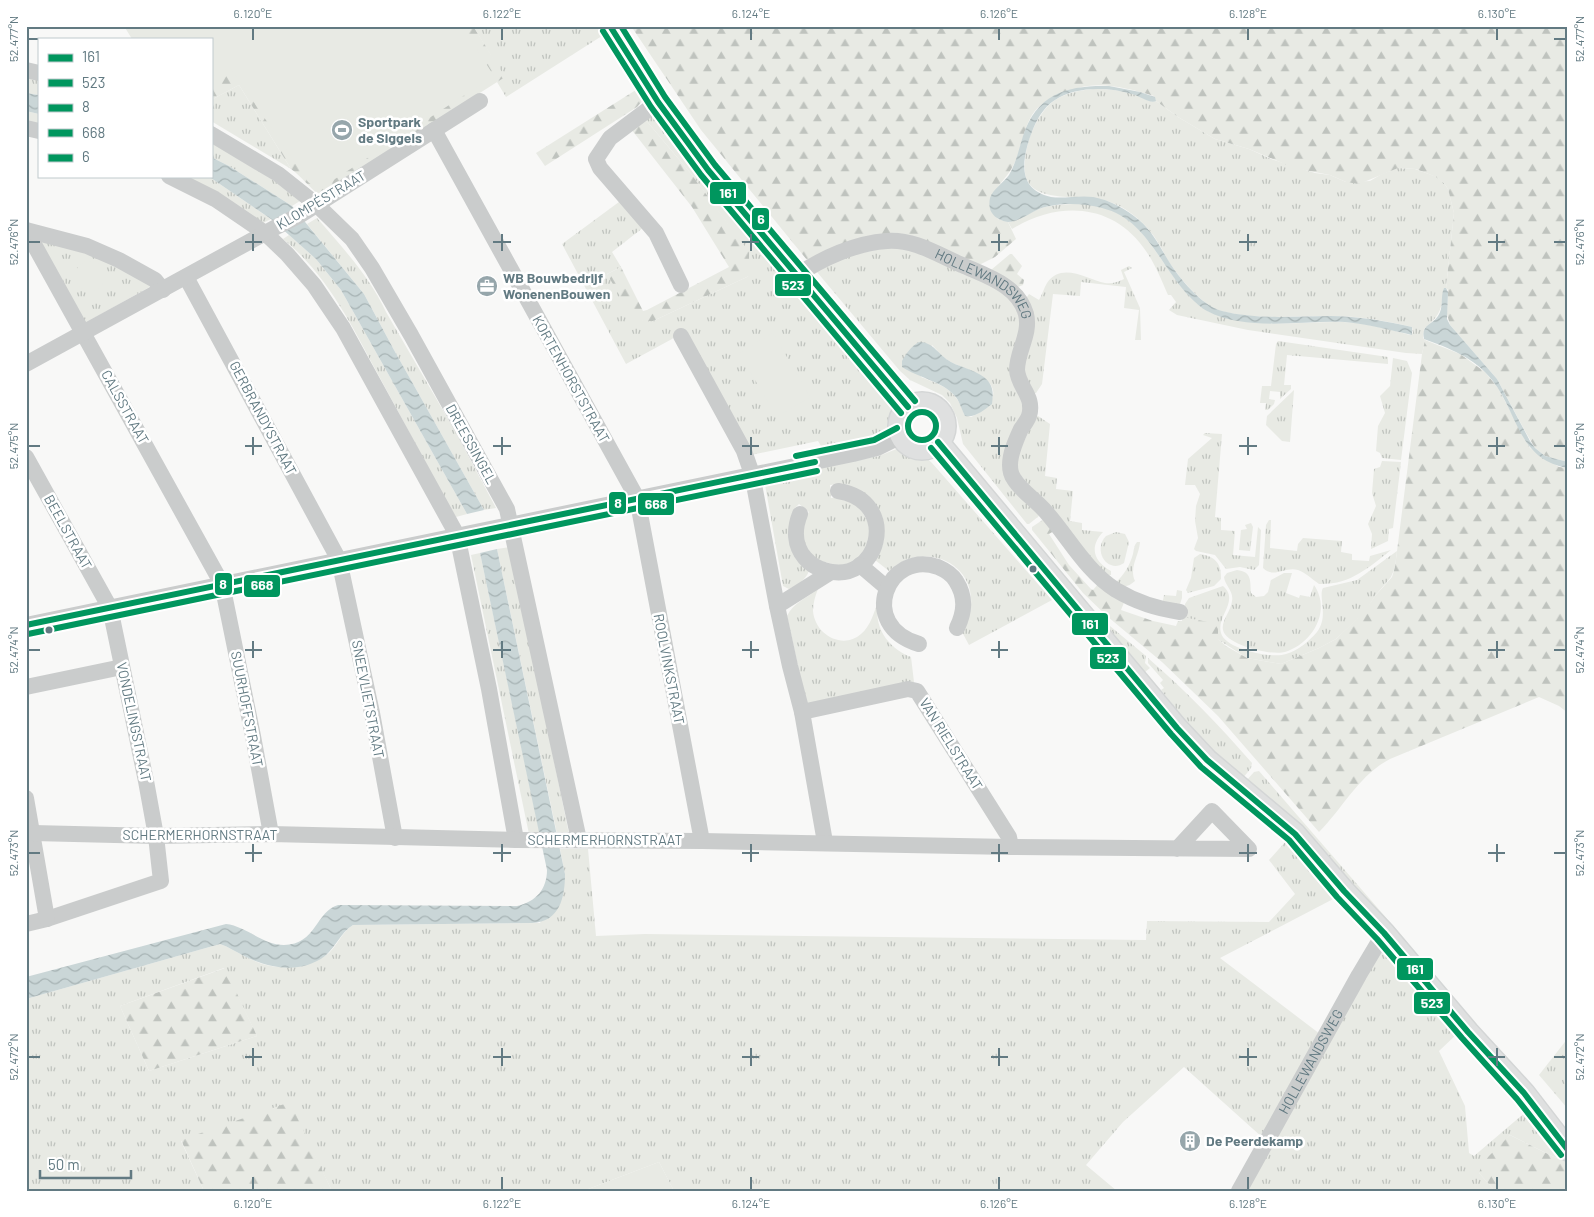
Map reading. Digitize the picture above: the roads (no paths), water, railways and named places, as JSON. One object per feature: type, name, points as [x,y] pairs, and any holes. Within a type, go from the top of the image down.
[{"type":"main road","points":[[610,26],[658,102],[708,170],[908,408]]},
{"type":"main road","points":[[924,403],[932,405],[939,410],[944,418],[945,427],[938,442],[932,446],[918,448],[912,446],[902,436],[899,428],[900,420],[902,413],[908,408],[915,404],[924,403]]},
{"type":"main road","points":[[938,442],[1192,744],[1295,834],[1344,891],[1384,933],[1468,1032],[1524,1093],[1568,1150]]},
{"type":"street","name":"KLOMPÉSTRAAT","points":[[26,364],[85,334],[271,229],[302,214],[480,101]]},
{"type":"street","points":[[658,102],[610,138],[596,159],[600,168],[656,233],[681,285]]},
{"type":"street","name":"KORTENHORSTSTRAAT","points":[[434,130],[636,498]]},
{"type":"street","name":"DREESSINGEL","points":[[212,135],[278,174],[317,205],[352,239],[389,296],[507,510],[572,840]]},
{"type":"street","points":[[174,178],[271,229],[287,254],[314,285],[333,311],[457,535],[487,680],[516,840]]},
{"type":"street","points":[[26,230],[95,249],[155,280],[163,290]]},
{"type":"street","name":"CALSSTRAAT","points":[[26,230],[222,584]]},
{"type":"street","name":"HOLLEWANDSWEG","points":[[796,276],[815,264],[849,250],[875,243],[898,241],[928,249],[994,278],[1008,290],[1019,301],[1026,316],[1026,331],[1017,372],[1030,403],[1028,418],[1018,436],[1011,457],[1010,466],[1013,478],[1047,513],[1089,567],[1102,580],[1116,590],[1140,602],[1180,612]]},
{"type":"street","name":"GERBRANDYSTRAAT","points":[[186,277],[339,560]]},
{"type":"street","points":[[681,336],[744,451],[752,474],[777,606],[802,712],[825,842]]},
{"type":"street","points":[[26,625],[853,454],[877,448],[902,436]]},
{"type":"street","name":"BEELSTRAAT","points":[[26,457],[110,608]]},
{"type":"street","points":[[800,514],[795,533],[801,553],[807,560],[818,568],[831,572],[841,573],[860,566],[869,557],[874,548],[877,538],[877,525],[865,502],[856,496],[838,491]]},
{"type":"street","name":"ROOLVINKSTRAAT","points":[[636,498],[702,840]]},
{"type":"street","name":"SNEEVLIETSTRAAT","points":[[339,560],[372,713],[395,838]]},
{"type":"street","points":[[919,644],[906,641],[896,634],[885,614],[884,601],[887,588],[902,570],[920,565],[932,565],[944,570],[954,578],[961,588],[964,599],[963,615],[957,628]]},
{"type":"street","points":[[860,566],[887,588]]},
{"type":"street","points":[[777,606],[831,572]]},
{"type":"street","name":"SUURHOFFSTRAAT","points":[[222,584],[271,834]]},
{"type":"street","name":"VONDELINGSTRAAT","points":[[47,919],[160,881],[156,836],[139,743],[110,608]]},
{"type":"street","points":[[26,688],[122,667]]},
{"type":"street","name":"VAN RIELSTRAAT","points":[[802,712],[908,689],[917,691],[1009,837],[1010,848]]},
{"type":"street","points":[[26,798],[47,919],[26,924]]},
{"type":"street","name":"SCHERMERHORNSTRAAT","points":[[33,833],[156,836],[271,834],[516,840],[702,840],[1010,848],[1177,849]]},
{"type":"street","name":"HOLLEWANDSWEG","points":[[1239,1191],[1359,974],[1384,933]]},
{"type":"water","points":[[1109,86],[1140,92],[1155,97],[1156,101],[1148,101],[1135,95],[1113,90],[1093,89],[1063,95],[1049,104],[1040,115],[1034,127],[1025,156],[1026,178],[1035,190],[1051,197],[1099,198],[1129,212],[1144,224],[1152,234],[1172,267],[1184,282],[1199,297],[1214,308],[1236,314],[1262,317],[1341,316],[1372,319],[1412,327],[1412,335],[1345,322],[1275,324],[1239,321],[1205,310],[1179,285],[1152,245],[1131,222],[1102,208],[1078,204],[1062,204],[1039,209],[1012,222],[1003,221],[995,216],[990,210],[990,198],[993,192],[1009,175],[1029,121],[1037,110],[1056,94],[1067,90],[1080,87]]},
{"type":"water","points":[[26,93],[38,95],[38,114],[26,111]]},
{"type":"water","points":[[212,158],[229,166],[292,206],[364,294],[484,510],[467,514],[341,290],[316,259],[271,219],[211,178]]},
{"type":"water","points":[[1444,288],[1448,292],[1447,319],[1450,325],[1497,379],[1535,448],[1545,456],[1568,462],[1568,468],[1551,463],[1538,455],[1529,445],[1501,393],[1485,372],[1461,355],[1424,339],[1425,328],[1440,313]]},
{"type":"water","points":[[919,342],[929,344],[951,362],[976,372],[985,378],[992,389],[992,404],[976,415],[965,416],[958,400],[949,390],[902,367],[902,361],[907,353]]},
{"type":"water","points":[[497,549],[565,874],[562,899],[555,913],[541,922],[532,923],[353,925],[325,956],[316,962],[296,967],[285,968],[264,964],[220,944],[26,999],[26,977],[226,924],[241,928],[269,942],[284,945],[295,944],[303,940],[331,908],[338,905],[517,906],[535,898],[543,889],[547,870],[480,553]]},
{"type":"place","name":"Sportpark de Siggels","points":[[342,130]]},
{"type":"place","name":"WB Bouwbedrijf WonenenBouwen","points":[[487,286]]},
{"type":"place","name":"De Peerdekamp","points":[[1190,1141]]}]
